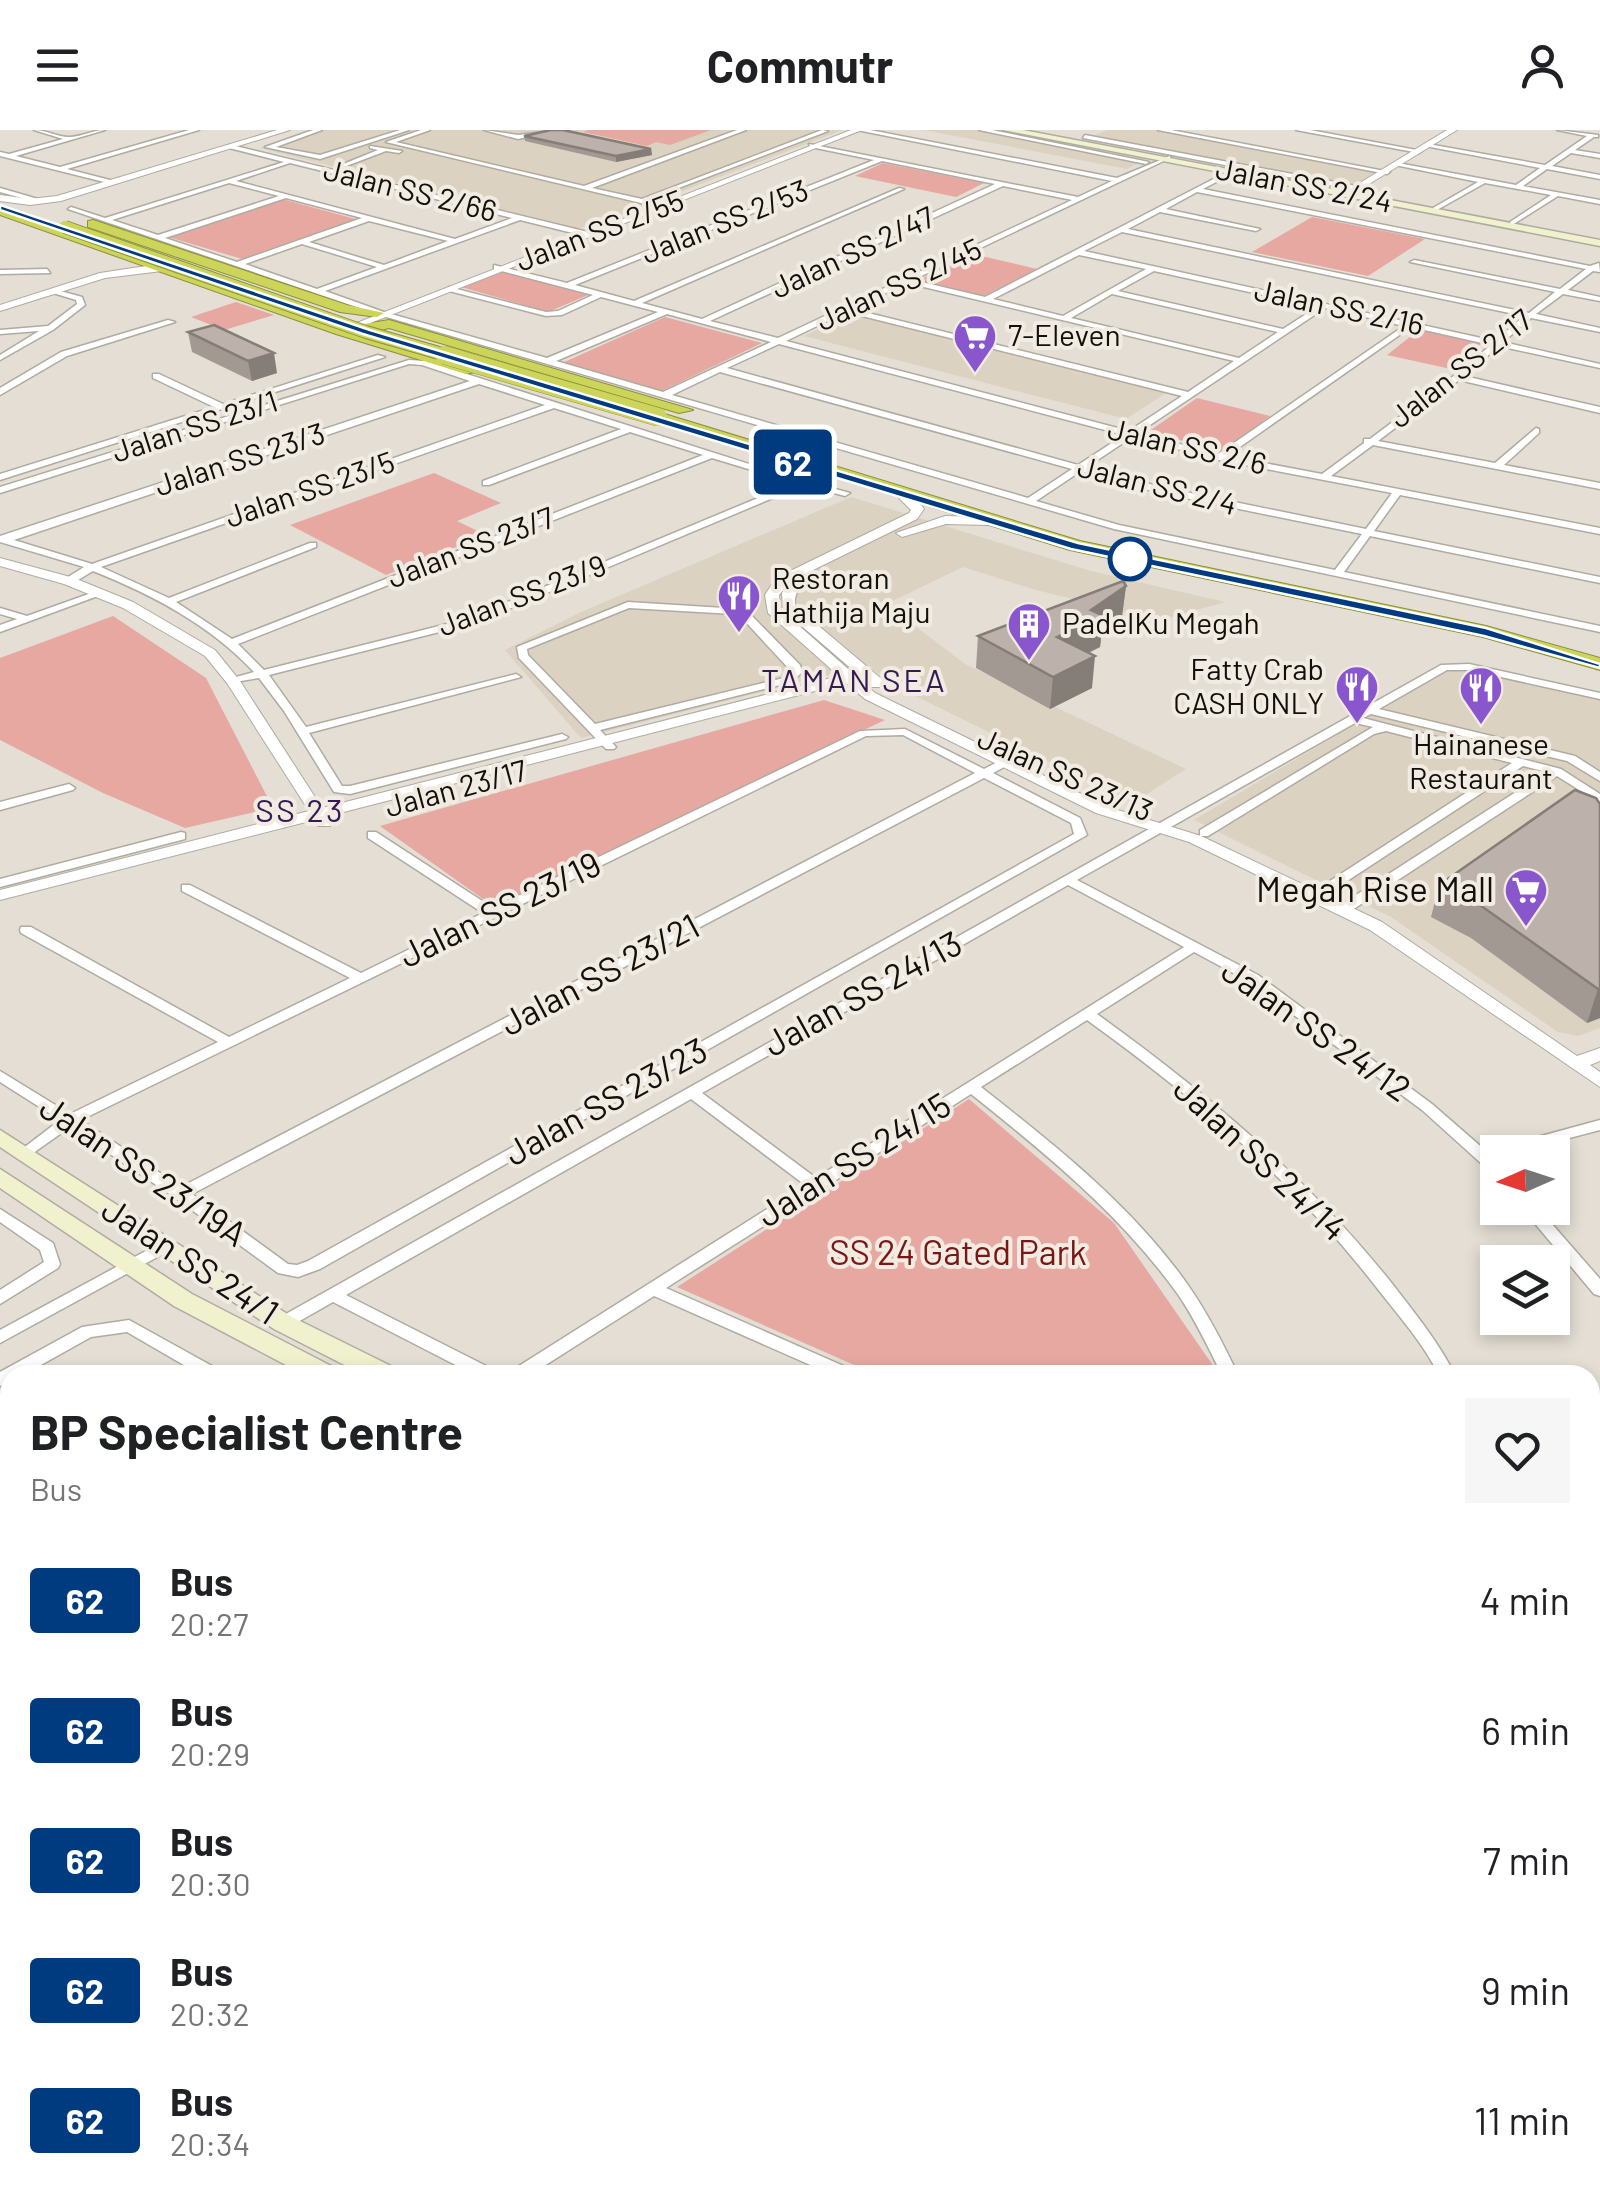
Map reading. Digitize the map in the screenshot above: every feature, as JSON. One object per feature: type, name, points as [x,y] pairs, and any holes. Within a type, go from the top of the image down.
[{"type":"highway","points":[[0,198],[32,204],[366,332],[804,450],[1091,535],[1283,585],[1338,585],[1600,645]]},
{"type":"highway","points":[[0,209],[68,218],[345,309],[383,316],[804,450]]},
{"type":"highway","points":[[0,209],[337,330],[647,423],[785,459],[988,522],[1076,546],[1283,585],[1600,656]]},
{"type":"highway","points":[[316,322],[343,318],[345,309]]},
{"type":"highway","points":[[359,336],[363,328],[383,316]]},
{"type":"highway","points":[[664,415],[785,459]]},
{"type":"highway","points":[[1283,585],[1316,604],[1499,644],[1600,675]]},
{"type":"highway","points":[[1402,610],[1600,664]]},
{"type":"main road","name":"Jalan SS 2/24","points":[[1008,130],[1360,192],[1599,240]]},
{"type":"main road","name":"Jalan SS 2/24","points":[[1022,130],[1599,240]]},
{"type":"main road","name":"Jalan SS 24/1","points":[[0,1137],[283,1323],[366,1365]]},
{"type":"main road","name":"Jalan SS 24/1","points":[[0,1177],[184,1300],[307,1365]]},
{"type":"street","points":[[36,130],[70,139]]},
{"type":"street","points":[[4,155],[102,130]]},
{"type":"street","points":[[60,169],[196,130]]},
{"type":"street","points":[[286,130],[72,200],[57,206],[56,211],[68,218],[106,220],[160,237],[383,316],[1116,528],[1600,630]]},
{"type":"street","points":[[0,198],[42,201],[300,130]]},
{"type":"street","points":[[319,130],[268,147],[320,158],[406,130]]},
{"type":"street","points":[[311,167],[426,130]]},
{"type":"street","points":[[487,130],[517,136],[556,130]]},
{"type":"street","points":[[517,136],[533,130]]},
{"type":"street","points":[[571,184],[719,130]]},
{"type":"street","points":[[585,188],[743,130]]},
{"type":"street","name":"Jalan SS 2/55","points":[[814,145],[827,132],[848,130]]},
{"type":"street","points":[[859,130],[1116,180]]},
{"type":"street","name":"Jalan SS 2/55","points":[[383,316],[859,130]]},
{"type":"street","points":[[982,130],[1158,158]]},
{"type":"street","points":[[1080,139],[1100,130]]},
{"type":"street","points":[[1161,130],[1600,202]]},
{"type":"street","points":[[1182,130],[1392,169]]},
{"type":"street","points":[[1300,130],[1600,177]]},
{"type":"street","points":[[1560,130],[1597,136]]},
{"type":"street","points":[[646,199],[827,132]]},
{"type":"street","points":[[1080,139],[1360,192],[1450,132]]},
{"type":"street","points":[[1517,187],[1597,136]]},
{"type":"street","points":[[389,142],[662,204]]},
{"type":"street","points":[[814,145],[1079,199]]},
{"type":"street","points":[[372,147],[632,206],[639,212]]},
{"type":"street","name":"Jalan SS 2/66","points":[[235,148],[586,234]]},
{"type":"street","points":[[339,167],[383,150]]},
{"type":"street","points":[[1570,151],[1600,156]]},
{"type":"street","points":[[4,155],[112,182]]},
{"type":"street","name":"Jalan SS 2/45","points":[[1134,171],[1158,158]]},
{"type":"street","name":"Jalan SS 2/45","points":[[662,396],[1158,158]]},
{"type":"street","name":"Jalan SS 2/53","points":[[569,286],[882,159]]},
{"type":"street","points":[[106,220],[290,162]]},
{"type":"street","points":[[322,163],[599,227]]},
{"type":"street","points":[[986,300],[1231,172]]},
{"type":"street","points":[[1435,209],[1484,180]]},
{"type":"street","points":[[228,182],[455,241]]},
{"type":"street","name":"Jalan SS 2/47","points":[[703,321],[1003,184]]},
{"type":"street","points":[[635,303],[901,189]]},
{"type":"street","points":[[0,190],[32,204]]},
{"type":"street","points":[[1195,190],[1597,267]]},
{"type":"street","points":[[606,192],[662,204]]},
{"type":"street","points":[[1512,223],[1557,194]]},
{"type":"street","points":[[160,237],[284,196]]},
{"type":"street","name":"Jalan SS 2/55","points":[[586,234],[662,204]]},
{"type":"street","points":[[1158,209],[1256,229]]},
{"type":"street","points":[[239,264],[370,218]]},
{"type":"street","points":[[318,291],[519,218]]},
{"type":"street","points":[[1120,230],[1600,330]]},
{"type":"street","points":[[302,242],[384,267]]},
{"type":"street","name":"Jalan SS 2/16","points":[[1077,252],[1600,366]]},
{"type":"street","points":[[110,274],[128,265],[127,256]]},
{"type":"street","points":[[1414,262],[1600,300]]},
{"type":"street","points":[[0,308],[110,274],[141,267],[165,270]]},
{"type":"street","name":"Jalan SS 2/17","points":[[1324,478],[1367,441],[1458,378],[1560,291],[1597,267]]},
{"type":"street","name":"Jalan SS 2/55","points":[[337,330],[383,316],[500,268]]},
{"type":"street","name":"Jalan SS 2/6","points":[[500,268],[1219,457],[1600,532]]},
{"type":"street","points":[[1063,318],[1154,268]]},
{"type":"street","points":[[0,272],[47,270]]},
{"type":"street","points":[[907,281],[1238,360]]},
{"type":"street","points":[[452,288],[546,314],[559,313],[601,294]]},
{"type":"street","points":[[0,358],[82,305],[79,299],[56,291]]},
{"type":"street","points":[[1112,292],[1283,332]]},
{"type":"street","points":[[1028,502],[1323,306]]},
{"type":"street","points":[[850,308],[1190,391]]},
{"type":"street","points":[[546,362],[667,312]]},
{"type":"street","points":[[0,392],[64,354],[170,322]]},
{"type":"street","points":[[1219,457],[1411,324]]},
{"type":"street","points":[[0,332],[50,328]]},
{"type":"street","points":[[0,477],[380,357]]},
{"type":"street","name":"Jalan SS 23/1","points":[[0,490],[389,365],[423,363],[478,380]]},
{"type":"street","name":"Jalan SS 2/4","points":[[720,369],[1156,489],[1600,580]]},
{"type":"street","points":[[156,376],[222,407]]},
{"type":"street","points":[[1458,378],[1600,410]]},
{"type":"street","points":[[478,380],[845,494]]},
{"type":"street","name":"Jalan SS 23/3","points":[[1,539],[478,380]]},
{"type":"street","name":"Jalan SS 23/5","points":[[69,581],[92,568],[554,405]]},
{"type":"street","points":[[486,483],[630,430]]},
{"type":"street","points":[[1497,466],[1536,431]]},
{"type":"street","points":[[1367,441],[1600,486]]},
{"type":"street","name":"Jalan SS 23/7","points":[[231,643],[712,455]]},
{"type":"street","name":"Jalan SS 23/9","points":[[232,680],[471,620],[802,483]]},
{"type":"street","points":[[1337,574],[1398,492]]},
{"type":"street","name":"Jalan SS 23/13","points":[[903,495],[918,509],[913,516],[781,580],[772,595],[774,610],[832,666],[874,690],[1127,821],[1163,825]]},
{"type":"street","name":"Jalan SS 23/13","points":[[855,678],[788,607],[787,596],[793,584],[908,530],[945,520],[988,522]]},
{"type":"street","points":[[1,539],[92,568],[167,602],[231,643],[260,673],[338,789],[562,736]]},
{"type":"street","points":[[167,602],[313,545]]},
{"type":"street","points":[[0,562],[101,593],[210,653],[232,680],[322,819]]},
{"type":"street","points":[[0,629],[101,593]]},
{"type":"street","points":[[617,608],[736,611],[758,626],[796,667],[788,680],[602,738],[524,656],[522,647],[617,608]]},
{"type":"street","points":[[0,611],[27,619]]},
{"type":"street","points":[[832,666],[819,689],[874,690]]},
{"type":"street","name":"Jalan SS 24/13","points":[[283,1323],[1445,667],[1468,667],[1600,696]]},
{"type":"street","points":[[302,731],[516,677]]},
{"type":"street","name":"Jalan 23/17","points":[[0,908],[602,738],[855,678]]},
{"type":"street","points":[[1370,710],[1386,727]]},
{"type":"street","points":[[1370,710],[1570,758],[1600,777]]},
{"type":"street","points":[[1354,719],[1557,770],[1600,799]]},
{"type":"street","points":[[1127,821],[1137,841],[1200,836],[1370,732],[1386,727]]},
{"type":"street","name":"Jalan SS 23/19","points":[[24,1152],[71,1119],[864,733],[904,732],[984,773]]},
{"type":"street","name":"Jalan SS 23/13","points":[[1011,759],[1163,825],[1200,836],[1376,926],[1600,1080]]},
{"type":"street","name":"Jalan SS 23/21","points":[[182,1194],[1011,759]]},
{"type":"street","points":[[1318,895],[1521,762]]},
{"type":"street","points":[[1344,909],[1557,770]]},
{"type":"street","name":"Jalan SS 23/23","points":[[284,1268],[298,1270],[314,1265],[1081,835],[1076,821],[984,773]]},
{"type":"street","points":[[0,806],[70,788]]},
{"type":"street","name":"Jalan 23/17","points":[[0,895],[322,819]]},
{"type":"street","points":[[372,835],[493,914]]},
{"type":"street","points":[[0,883],[182,836]]},
{"type":"street","name":"Jalan SS 24/12","points":[[1068,880],[1253,978],[1480,1152]]},
{"type":"street","points":[[186,888],[361,978]]},
{"type":"street","points":[[26,930],[228,1042]]},
{"type":"street","name":"Jalan SS 24/15","points":[[533,1365],[1192,947]]},
{"type":"street","name":"Jalan SS 24/14","points":[[1087,1013],[1162,1066],[1316,1202],[1379,1278],[1440,1365]]},
{"type":"street","points":[[1575,1064],[1600,1054]]},
{"type":"street","name":"Jalan SS 23/19A","points":[[0,1076],[182,1194],[284,1268]]},
{"type":"street","points":[[970,1086],[1051,1150],[1129,1226],[1190,1305],[1224,1365]]},
{"type":"street","points":[[690,1091],[814,1184]]},
{"type":"street","points":[[1566,1135],[1600,1126]]},
{"type":"street","points":[[0,1214],[47,1248],[52,1264],[0,1298]]},
{"type":"street","points":[[1545,1225],[1600,1290]]},
{"type":"street","points":[[0,1336],[166,1244]]},
{"type":"street","points":[[654,1289],[826,1365]]},
{"type":"street","name":"Jalan SS 24/1","points":[[333,1295],[470,1365]]},
{"type":"street","points":[[27,1365],[88,1331],[130,1326],[197,1365]]},
{"type":"shaded area","points":[[310,130],[843,130],[588,227],[576,228],[260,148]]},
{"type":"shaded area","points":[[924,130],[992,130],[1144,160],[1127,169]]},
{"type":"shaded area","points":[[1107,130],[1170,130],[1379,169],[1355,186],[1335,186],[1087,139]]},
{"type":"shaded area","points":[[849,314],[1166,393],[1126,419],[804,336]]},
{"type":"shaded area","points":[[851,497],[1091,571],[1225,602],[1161,620],[1036,590],[963,567],[886,604],[965,664],[1186,769],[1133,803],[897,687],[867,665],[581,738],[505,650],[581,612]]},
{"type":"shaded area","points":[[1457,669],[1600,699],[1600,1028],[1578,1036],[1558,1032],[1391,917],[1194,820],[1446,670]]},
{"type":"green space","points":[[711,130],[670,145],[656,142],[647,146],[583,132]]},
{"type":"green space","points":[[883,163],[984,183],[956,197],[855,176]]},
{"type":"green space","points":[[282,199],[359,220],[242,259],[165,236]]},
{"type":"green space","points":[[1312,217],[1425,239],[1368,276],[1252,252]]},
{"type":"green space","points":[[973,254],[1037,269],[982,297],[917,281]]},
{"type":"green space","points":[[502,271],[588,295],[548,312],[461,287]]},
{"type":"green space","points":[[236,302],[274,315],[224,330],[191,317]]},
{"type":"green space","points":[[665,317],[762,343],[662,391],[562,363]]},
{"type":"green space","points":[[1420,329],[1483,342],[1451,369],[1387,355]]},
{"type":"green space","points":[[1197,398],[1270,416],[1223,451],[1148,432]]},
{"type":"green space","points":[[434,473],[501,503],[457,521],[486,535],[386,575],[290,525]]},
{"type":"green space","points":[[113,616],[206,678],[273,808],[185,828],[103,793],[0,740],[0,658]]},
{"type":"green space","points":[[824,700],[885,720],[493,906],[380,826]]},
{"type":"green space","name":"SS 24 Gated Park","points":[[969,1099],[1114,1223],[1212,1365],[854,1365],[677,1287]]},
{"type":"building","points":[[551,130],[651,149],[616,156],[524,136]]},
{"type":"building","points":[[214,325],[274,353],[248,361],[188,332]]},
{"type":"building","points":[[1123,581],[1126,586],[1091,610],[1104,616],[1057,637],[1095,656],[1053,677],[978,636]]},
{"type":"building","name":"Megah Rise Mall","points":[[1575,790],[1596,798],[1600,804],[1600,989],[1480,905],[1439,885]]},
{"type":"bus line","name":"62","points":[[0,208],[366,332],[658,417],[988,522],[1255,586],[1486,632],[1600,664]]},
{"type":"place","name":"7-Eleven","points":[[975,374]]},
{"type":"place","name":"Restoran Hathija Maju","points":[[739,634]]},
{"type":"place","name":"PadelKu Megah","points":[[1029,662]]},
{"type":"place","name":"Fatty Crab CASH ONLY","points":[[1357,725]]},
{"type":"place","name":"Hainanese Restaurant","points":[[1481,726]]},
{"type":"place","name":"Megah Rise Mall","points":[[1526,928]]},
{"type":"district","name":"TAMAN SEA","points":[[854,681]]},
{"type":"district","name":"SS 23","points":[[300,811]]}]
